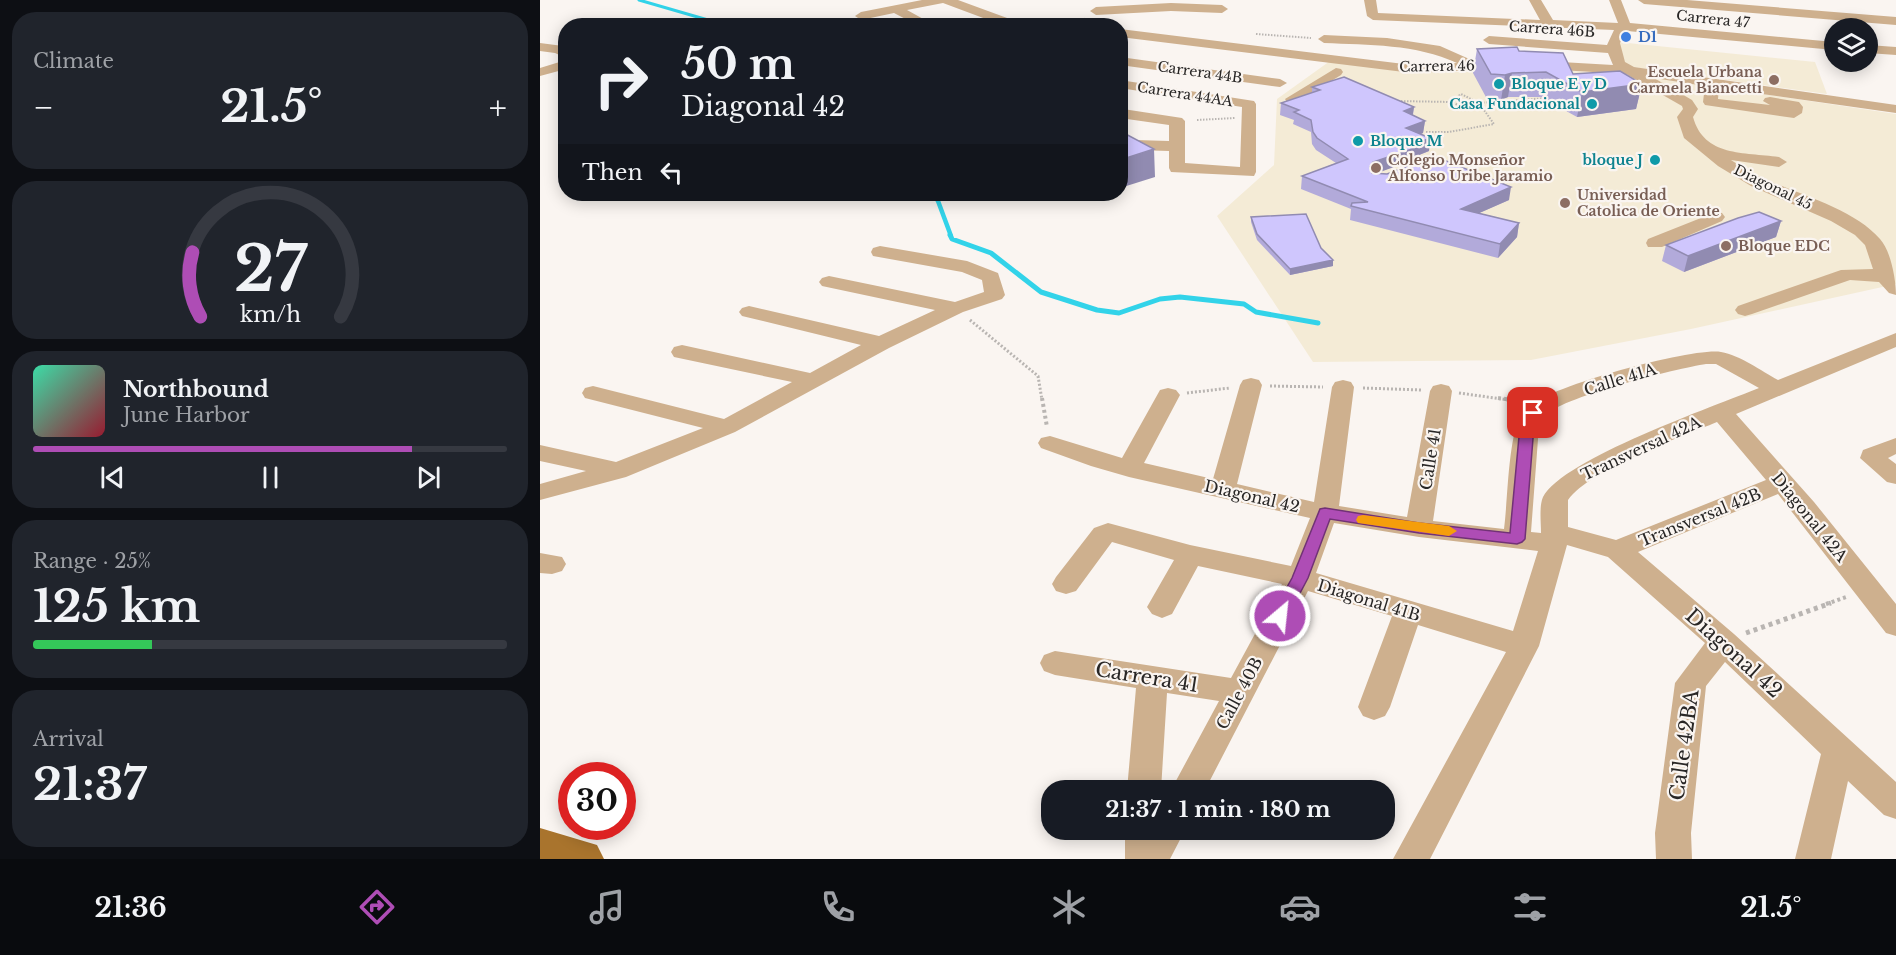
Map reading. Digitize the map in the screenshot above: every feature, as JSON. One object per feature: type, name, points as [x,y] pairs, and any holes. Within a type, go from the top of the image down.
[{"type":"main road","points":[[540,848],[581,859]]},
{"type":"street","points":[[861,16],[939,0]]},
{"type":"street","points":[[947,0],[995,18]]},
{"type":"street","name":"Carrera 47","points":[[1370,0],[1373,16],[1427,13],[1453,19],[1488,16],[1548,23],[1625,26],[1694,14],[1824,43]]},
{"type":"street","points":[[1535,0],[1548,23]]},
{"type":"street","points":[[1615,0],[1625,26],[1614,37],[1613,49],[1619,64],[1626,70]]},
{"type":"street","points":[[1644,0],[1694,14],[1805,14],[1896,21]]},
{"type":"street","points":[[1794,0],[1824,37]]},
{"type":"street","points":[[1088,1],[1096,11],[1167,20]]},
{"type":"street","points":[[1096,11],[1223,4],[1212,34]]},
{"type":"street","points":[[895,9],[914,18]]},
{"type":"street","points":[[1453,19],[1467,52],[1481,66]]},
{"type":"street","name":"Carrera 46","points":[[1128,33],[1212,34],[1321,56],[1412,69],[1572,65],[1626,70],[1712,87],[1896,109]]},
{"type":"street","points":[[1324,39],[1387,42],[1440,50],[1481,66]]},
{"type":"street","name":"Carrera 46B","points":[[1489,39],[1613,49]]},
{"type":"street","points":[[540,47],[558,49]]},
{"type":"street","points":[[1878,50],[1896,51]]},
{"type":"street","points":[[1128,115],[1177,122],[1177,168],[1248,172],[1249,111],[1321,56]]},
{"type":"street","name":"Carrera 44B","points":[[1128,62],[1290,78]]},
{"type":"street","points":[[540,72],[558,66]]},
{"type":"street","name":"Diagonal 45","points":[[1626,70],[1687,103],[1691,109],[1685,117],[1690,135],[1724,163],[1757,182],[1838,217],[1861,231],[1874,243],[1890,283]]},
{"type":"street","points":[[1292,99],[1336,72]]},
{"type":"street","name":"Carrera 44AA","points":[[1128,86],[1249,111]]},
{"type":"street","points":[[1712,87],[1796,107],[1794,113],[1786,114],[1714,103],[1710,102],[1712,87]]},
{"type":"street","points":[[1128,147],[1135,145],[1177,146]]},
{"type":"street","points":[[1708,151],[1779,162]]},
{"type":"street","points":[[1655,243],[1716,217]]},
{"type":"street","points":[[540,492],[617,471],[728,427],[881,343],[956,308],[994,295],[991,277],[967,267],[880,252]]},
{"type":"street","points":[[1745,310],[1848,274],[1890,283]]},
{"type":"street","points":[[829,282],[956,308]]},
{"type":"street","points":[[749,312],[881,343]]},
{"type":"street","name":"Transversal 42A","points":[[1411,859],[1441,807],[1524,646],[1554,538],[1555,500],[1573,480],[1622,453],[1896,339]]},
{"type":"street","points":[[682,352],[813,380]]},
{"type":"street","name":"Calle 41A","points":[[1517,539],[1527,426],[1533,413],[1564,397],[1666,365],[1712,356],[1779,388]]},
{"type":"street","points":[[1223,490],[1251,385]]},
{"type":"street","name":"Calle 40B","points":[[1193,780],[1300,578],[1325,513],[1343,387]]},
{"type":"street","name":"Calle 41","points":[[1419,528],[1441,391]]},
{"type":"street","points":[[593,393],[728,427]]},
{"type":"street","points":[[1129,469],[1168,395]]},
{"type":"street","name":"Diagonal 42A","points":[[1720,411],[1747,439],[1896,626]]},
{"type":"street","name":"Diagonal 42","points":[[1050,443],[1129,469],[1325,513],[1419,528],[1517,539],[1554,538],[1618,550],[1723,642],[1896,804]]},
{"type":"street","points":[[1896,445],[1872,455],[1872,458],[1896,476]]},
{"type":"street","points":[[540,453],[617,471]]},
{"type":"street","name":"Transversal 42B","points":[[1618,550],[1782,483]]},
{"type":"street","name":"Diagonal 41B","points":[[1066,584],[1104,534],[1108,532],[1190,555],[1300,578],[1524,646]]},
{"type":"street","points":[[1162,608],[1190,555]]},
{"type":"street","points":[[1374,707],[1408,612]]},
{"type":"street","name":"Calle 42BA","points":[[1674,859],[1673,833],[1691,683],[1723,642]]},
{"type":"street","name":"Carrera 41","points":[[1055,663],[1239,692]]},
{"type":"street","points":[[1145,780],[1152,677]]},
{"type":"street","points":[[1813,859],[1839,749]]},
{"type":"street","points":[[1142,840],[1143,859]]},
{"type":"street","points":[[1151,859],[1161,840]]},
{"type":"path","points":[[1426,132],[1449,132],[1494,124],[1479,103],[1461,94],[1451,102]]},
{"type":"path","points":[[1390,101],[1451,102],[1470,110],[1479,103],[1556,98]]},
{"type":"path","points":[[1197,120],[1249,111]]},
{"type":"path","points":[[956,308],[1038,376],[1050,443]]},
{"type":"path","points":[[1723,642],[1868,589]]},
{"type":"shaded area","name":"Escuela Urbana Carmela Biancetti","points":[[1618,42],[1815,62],[1827,94],[1626,66]]},
{"type":"shaded area","name":"Universidad Catolica de Oriente","points":[[1330,61],[1398,70],[1461,72],[1546,69],[1643,76],[1896,114],[1896,284],[1691,329],[1531,360],[1313,362],[1217,216],[1274,165],[1277,99]]},
{"type":"building","points":[[1517,47],[1519,51],[1563,53],[1573,74],[1620,71],[1642,84],[1582,92],[1546,72],[1491,74],[1477,49]]},
{"type":"building","points":[[1344,77],[1414,107],[1404,111],[1425,121],[1406,128],[1430,138],[1411,146],[1415,148],[1373,162],[1370,167],[1372,173],[1387,174],[1434,156],[1511,187],[1461,209],[1519,223],[1500,244],[1351,206],[1352,203],[1368,202],[1302,176],[1348,159],[1317,138],[1313,132],[1311,120],[1294,112],[1299,110],[1281,103],[1320,90],[1312,87]]},
{"type":"building","points":[[1128,135],[1154,149],[1128,157]]},
{"type":"building","points":[[1759,212],[1781,221],[1688,256],[1666,245],[1738,218]]},
{"type":"building","points":[[1306,214],[1321,248],[1333,260],[1290,269],[1257,234],[1251,217]]},
{"type":"waterway","points":[[639,0],[701,18]]},
{"type":"waterway","points":[[938,201],[951,236]]},
{"type":"waterway","points":[[950,235],[952,239],[991,253],[1041,292],[1097,310],[1119,313],[1160,299],[1180,297],[1244,304],[1256,312],[1318,323]]},
{"type":"slow traffic","points":[[1363,520],[1449,531]]},
{"type":"place","name":"D1","points":[[1626,37]]},
{"type":"place","name":"Escuela Urbana Carmela Biancetti","points":[[1774,80]]},
{"type":"place","name":"Bloque E y D","points":[[1499,84]]},
{"type":"place","name":"Casa Fundacional","points":[[1592,104]]},
{"type":"place","name":"Bloque M","points":[[1358,141]]},
{"type":"place","name":"bloque J","points":[[1655,160]]},
{"type":"place","name":"Colegio Monseñor Alfonso Uribe Jaramio","points":[[1376,168]]},
{"type":"place","name":"Universidad Catolica de Oriente","points":[[1565,203]]},
{"type":"place","name":"Bloque EDC","points":[[1726,246]]},
{"type":"route","points":[[1280,616],[1300,578],[1325,513],[1419,528],[1517,539],[1527,426],[1533,413]]}]
